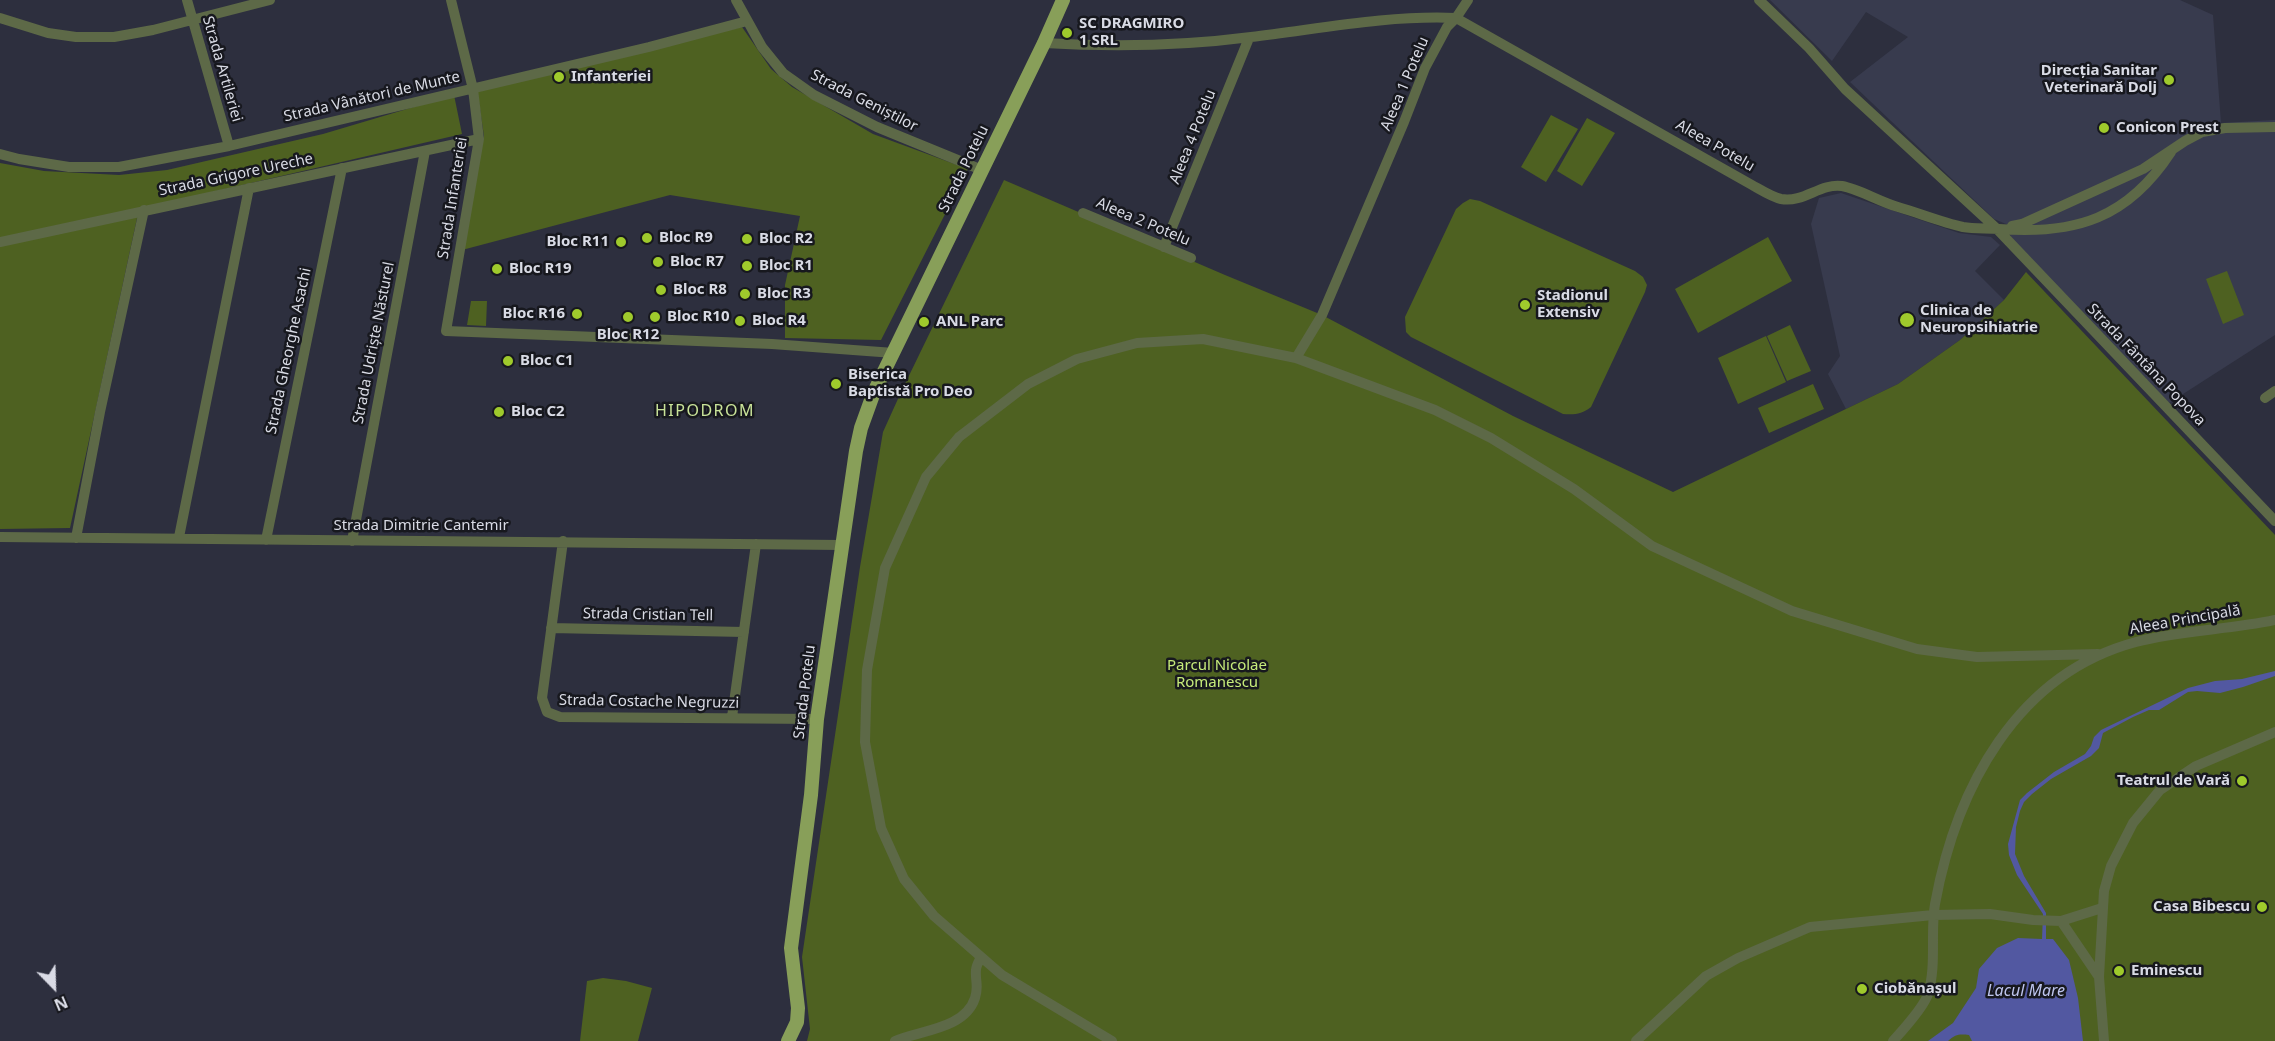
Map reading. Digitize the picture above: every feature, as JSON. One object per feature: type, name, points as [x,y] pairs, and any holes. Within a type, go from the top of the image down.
[{"type":"main road","name":"Strada Potelu","points":[[788,1041],[797,1022],[798,1008],[791,948],[811,795],[818,719],[861,428],[874,392],[1063,0]]},
{"type":"street","name":"Strada Artileriei","points":[[186,0],[229,146]]},
{"type":"street","points":[[0,18],[48,33],[76,37],[114,37],[153,30],[270,0]]},
{"type":"street","name":"Strada Infanteriei","points":[[452,0],[472,89],[479,140],[446,331],[772,344],[894,353]]},
{"type":"street","name":"Strada Geniștilor","points":[[736,0],[762,47],[783,73],[814,95],[878,127],[982,170]]},
{"type":"street","points":[[1456,18],[1468,0]]},
{"type":"street","name":"Strada Fântâna Popova","points":[[1759,0],[1809,48],[1845,89],[1996,229],[2275,521]]},
{"type":"street","name":"Aleea 1 Potelu","points":[[1044,43],[1104,46],[1149,45],[1249,38],[1418,16],[1456,18]]},
{"type":"street","name":"Aleea 1 Potelu","points":[[1296,358],[1322,315],[1425,68],[1446,27],[1456,18]]},
{"type":"street","name":"Aleea Potelu","points":[[1456,18],[1780,199],[1797,198],[1827,186],[1844,186],[1885,203],[1964,227],[1996,229]]},
{"type":"street","name":"Strada Vânători de Munte","points":[[0,154],[69,166],[119,167],[229,146],[649,47],[747,21]]},
{"type":"street","name":"Aleea 4 Potelu","points":[[1164,247],[1249,38]]},
{"type":"street","points":[[1996,229],[2022,224],[2143,169],[2202,132],[2225,128],[2275,127]]},
{"type":"street","name":"Strada Grigore Ureche","points":[[0,242],[479,140]]},
{"type":"street","name":"Strada Udriște Năsturel","points":[[352,541],[425,151]]},
{"type":"street","points":[[1996,229],[2045,230],[2090,221],[2114,210],[2138,194],[2158,172],[2171,152]]},
{"type":"street","name":"Strada Gheorghe Asachi","points":[[266,540],[342,168]]},
{"type":"street","points":[[179,537],[249,188]]},
{"type":"street","points":[[76,538],[100,412],[144,210]]},
{"type":"street","name":"Aleea 2 Potelu","points":[[1083,213],[1191,258]]},
{"type":"street","points":[[1112,1041],[1002,975],[934,916],[904,879],[881,828],[866,742],[867,670],[885,568],[926,477],[959,437],[1028,384],[1077,359],[1137,343],[1203,339],[1296,358],[1435,410],[1491,438],[1574,489],[1652,546],[1792,610],[1917,649],[1977,657],[2098,654]]},
{"type":"street","points":[[2265,398],[2275,391]]},
{"type":"street","name":"Strada Dimitrie Cantemir","points":[[0,537],[842,545]]},
{"type":"street","name":"Strada Costache Negruzzi","points":[[563,541],[542,698],[546,712],[553,716],[818,719]]},
{"type":"street","points":[[732,717],[756,544]]},
{"type":"street","name":"Aleea Principală","points":[[1893,1041],[1928,996],[1933,961],[1933,915],[1938,886],[1972,785],[1995,744],[2022,709],[2057,681],[2098,654],[2137,642],[2275,620]]},
{"type":"street","name":"Strada Cristian Tell","points":[[551,628],[744,632]]},
{"type":"street","points":[[2104,1041],[2099,977],[2104,891],[2111,867],[2133,824],[2160,790],[2196,766],[2275,732]]},
{"type":"street","points":[[1636,1041],[1706,976],[1738,958],[1810,927],[1933,915],[1990,914],[2061,921],[2102,908]]},
{"type":"street","points":[[2061,921],[2099,977]]},
{"type":"street","points":[[895,1041],[952,1022],[967,1014],[974,1002],[978,986],[976,970],[981,957]]},
{"type":"shaded area","points":[[1770,0],[2180,0],[2213,15],[2221,123],[2275,120],[2275,335],[2169,403],[2012,240],[2006,224],[1994,219],[1850,82],[1908,37],[1866,12],[1832,61]]},
{"type":"shaded area","name":"Clinica de Neuropsihiatrie","points":[[1841,193],[1959,233],[1991,237],[2000,245],[1975,271],[2004,300],[1960,340],[1898,384],[1846,409],[1828,374],[1840,356],[1811,224],[1819,198]]},
{"type":"green space","points":[[742,27],[771,69],[792,87],[873,134],[968,169],[881,340],[785,338],[785,285],[800,216],[670,195],[462,250],[484,136],[477,89]]},
{"type":"green space","points":[[454,95],[462,134],[139,209],[70,528],[0,529],[0,163],[44,171],[119,175],[167,170],[323,134]]},
{"type":"green space","points":[[1551,115],[1578,129],[1546,182],[1521,167]]},
{"type":"green space","points":[[1587,118],[1615,133],[1582,186],[1557,171]]},
{"type":"green space","name":"Parcul Nicolae Romanescu","points":[[1004,180],[1322,315],[1513,416],[1673,492],[1898,384],[1960,340],[2004,300],[2026,272],[2275,535],[2275,1041],[807,1041],[810,1029],[802,957],[860,567],[883,432]]},
{"type":"green space","name":"Stadionul Extensiv","points":[[1470,199],[1480,201],[1635,271],[1643,277],[1647,285],[1645,292],[1591,407],[1585,411],[1563,414],[1411,337],[1406,332],[1405,317],[1456,209]]},
{"type":"green space","points":[[1768,237],[1792,281],[1698,333],[1675,289]]},
{"type":"green space","points":[[2227,271],[2244,315],[2223,324],[2206,279]]},
{"type":"green space","points":[[471,301],[487,301],[486,326],[467,325]]},
{"type":"green space","points":[[1790,325],[1811,371],[1787,381],[1767,336]]},
{"type":"green space","points":[[1766,336],[1786,382],[1738,404],[1718,358]]},
{"type":"green space","points":[[1813,384],[1824,409],[1769,433],[1758,408]]},
{"type":"green space","points":[[603,978],[652,988],[638,1041],[580,1041],[587,981]]},
{"type":"water","name":"Lacul Mare","points":[[2275,671],[2275,676],[2220,693],[2188,692],[2159,710],[2149,710],[2133,717],[2103,733],[2099,748],[2091,756],[2051,779],[2024,802],[2016,827],[2015,854],[2024,876],[2046,913],[2046,939],[2053,939],[2069,960],[2078,998],[2083,1041],[1972,1041],[1969,1035],[1963,1035],[1948,1041],[1928,1041],[1953,1023],[1976,988],[1979,969],[1997,948],[2018,938],[2042,939],[2043,914],[2017,875],[2009,855],[2008,844],[2020,800],[2054,772],[2085,754],[2094,737],[2101,730],[2188,688]]},
{"type":"place","name":"SC DRAGMIRO 1 SRL","points":[[1067,33]]},
{"type":"place","name":"Infanteriei","points":[[559,77]]},
{"type":"place","name":"Direcția Sanitar Veterinară Dolj","points":[[2169,80]]},
{"type":"place","name":"Conicon Prest","points":[[2104,128]]},
{"type":"place","name":"Bloc R9","points":[[647,238]]},
{"type":"place","name":"Bloc R2","points":[[747,239]]},
{"type":"place","name":"Bloc R11","points":[[621,242]]},
{"type":"place","name":"Bloc R7","points":[[658,262]]},
{"type":"place","name":"Bloc R1","points":[[747,266]]},
{"type":"place","name":"Bloc R19","points":[[497,269]]},
{"type":"place","name":"Bloc R8","points":[[661,290]]},
{"type":"place","name":"Bloc R3","points":[[745,294]]},
{"type":"place","name":"Stadionul Extensiv","points":[[1525,305]]},
{"type":"place","name":"Bloc R16","points":[[577,314]]},
{"type":"place","name":"Bloc R12","points":[[628,317]]},
{"type":"place","name":"Bloc R10","points":[[655,317]]},
{"type":"place","name":"Clinica de Neuropsihiatrie","points":[[1907,320]]},
{"type":"place","name":"Bloc R4","points":[[740,321]]},
{"type":"place","name":"ANL Parc","points":[[924,322]]},
{"type":"place","name":"Bloc C1","points":[[508,361]]},
{"type":"place","name":"Biserica Baptistă Pro Deo","points":[[836,384]]},
{"type":"place","name":"Bloc C2","points":[[499,412]]},
{"type":"place","name":"Teatrul de Vară","points":[[2242,781]]},
{"type":"place","name":"Casa Bibescu","points":[[2262,907]]},
{"type":"place","name":"Eminescu","points":[[2119,971]]},
{"type":"place","name":"Ciobănașul","points":[[1862,989]]},
{"type":"district","name":"HIPODROM","points":[[705,411]]}]
